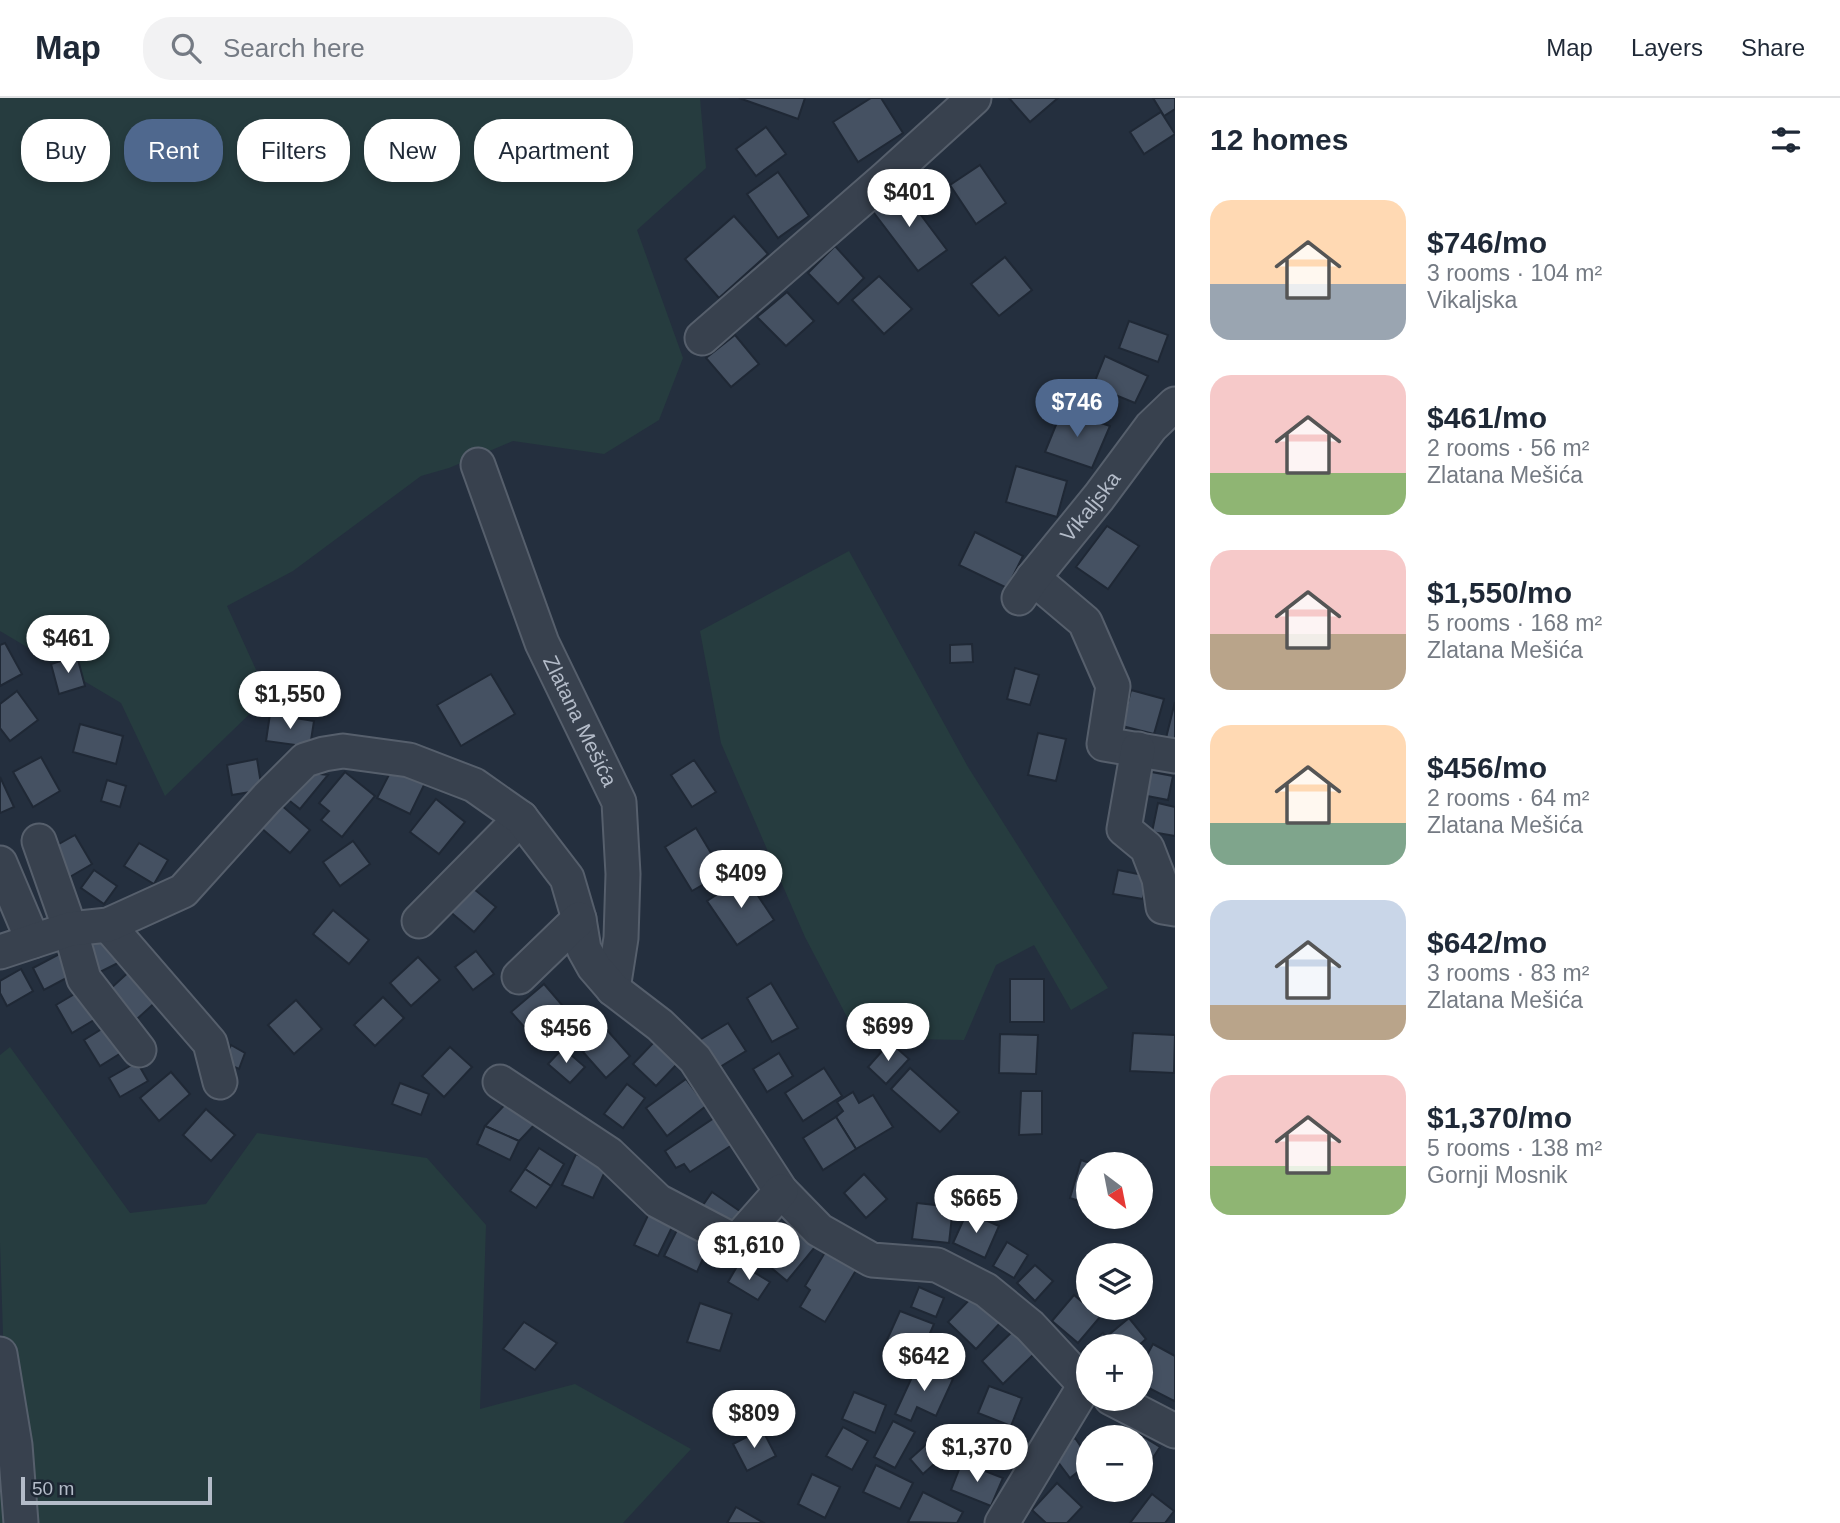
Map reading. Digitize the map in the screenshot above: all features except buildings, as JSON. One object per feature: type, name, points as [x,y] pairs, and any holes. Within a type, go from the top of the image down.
[{"type":"street","points":[[702,338],[974,98]]},
{"type":"street","name":"Vikaljska","points":[[1175,404],[1151,427],[1100,497],[1026,588],[1085,622],[1113,686],[1104,744],[1175,756]]},
{"type":"street","name":"Zlatana Mešića","points":[[478,465],[542,643],[618,802],[623,874],[621,937],[614,989]]},
{"type":"street","points":[[1138,749],[1124,829],[1147,848],[1159,879],[1163,907],[1175,909]]},
{"type":"street","points":[[0,953],[69,929],[108,925],[183,891],[305,760],[343,751],[409,760],[474,785],[521,818],[567,877],[584,949],[594,967],[614,989],[660,1025],[695,1059],[780,1191],[819,1230],[872,1260],[937,1265],[986,1290],[1030,1326],[1076,1371]]},
{"type":"street","points":[[419,921],[521,818]]},
{"type":"street","points":[[38,841],[84,979],[139,1050]]},
{"type":"street","points":[[0,863],[33,940]]},
{"type":"street","points":[[519,976],[579,919]]},
{"type":"street","points":[[108,925],[210,1043],[220,1082]]},
{"type":"street","points":[[0,972],[18,958],[33,940]]},
{"type":"street","points":[[500,1082],[609,1154],[658,1201],[736,1242],[780,1191]]},
{"type":"street","points":[[0,1354],[15,1445],[21,1523]]},
{"type":"street","points":[[1014,1519],[1082,1411]]},
{"type":"street","points":[[1136,1411],[1175,1431]]},
{"type":"green space","points":[[0,98],[700,98],[706,168],[637,230],[683,358],[659,420],[604,454],[513,441],[449,468],[421,476],[293,571],[227,606],[268,696],[165,796],[121,703],[0,631]]},
{"type":"green space","points":[[849,551],[968,767],[1108,988],[1071,1010],[1034,945],[996,965],[964,1040],[858,1038],[805,937],[721,743],[700,631]]},
{"type":"green space","points":[[10,1047],[130,1213],[206,1204],[257,1133],[427,1158],[486,1225],[480,1409],[575,1384],[691,1449],[623,1523],[0,1523],[0,1490],[8,1488],[0,1242],[0,1055]]}]
